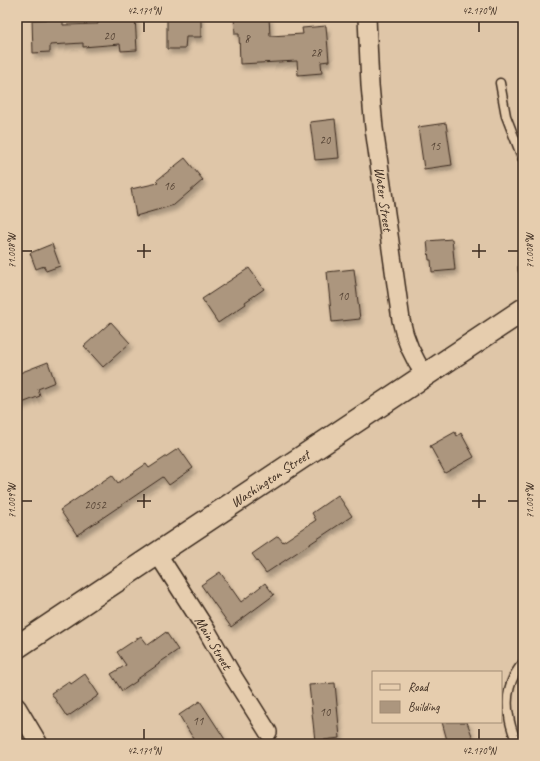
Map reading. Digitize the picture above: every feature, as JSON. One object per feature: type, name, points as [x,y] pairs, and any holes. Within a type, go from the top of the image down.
[{"type":"main road","name":"Washington Street","points":[[17,647],[523,310]]},
{"type":"street","name":"Water Street","points":[[367,17],[370,85],[374,128],[403,333],[416,362],[425,375]]},
{"type":"street","name":"Main Street","points":[[157,553],[207,631],[268,732]]},
{"type":"street","points":[[17,707],[39,744]]},
{"type":"lane","points":[[500,83],[506,116],[523,160]]},
{"type":"lane","points":[[523,258],[523,270]]},
{"type":"lane","points":[[517,744],[509,717],[508,697],[513,677],[523,663]]},
{"type":"building","points":[[97,17],[135,17],[137,50],[121,51],[120,44],[83,47],[83,43],[50,45],[50,52],[33,53],[32,20],[63,19],[63,25],[98,24]]},
{"type":"building","points":[[167,17],[201,17],[201,37],[186,37],[185,49],[167,49]]},
{"type":"building","points":[[234,17],[269,17],[270,36],[303,34],[302,28],[326,26],[329,61],[321,62],[322,73],[298,75],[297,61],[240,64],[239,34],[235,34]]},
{"type":"building","points":[[335,119],[339,158],[315,160],[310,122]]},
{"type":"building","points":[[446,123],[452,165],[424,169],[418,127]]},
{"type":"building","points":[[185,158],[203,180],[174,205],[136,216],[131,189],[158,183],[156,181]]},
{"type":"building","points":[[452,239],[455,270],[432,272],[427,241]]},
{"type":"building","points":[[52,244],[60,266],[46,271],[44,266],[36,269],[30,253]]},
{"type":"building","points":[[249,268],[264,289],[245,302],[246,304],[218,323],[202,299]]},
{"type":"building","points":[[354,269],[360,319],[332,322],[327,272]]},
{"type":"building","points":[[111,322],[130,343],[103,367],[84,346]]},
{"type":"building","points":[[48,362],[55,382],[38,389],[40,396],[17,405],[17,374]]},
{"type":"building","points":[[455,432],[457,436],[461,433],[474,457],[445,473],[430,446]]},
{"type":"building","points":[[179,448],[193,468],[169,485],[163,477],[77,535],[60,510],[112,475],[118,483],[146,464],[149,468]]},
{"type":"building","points":[[338,495],[352,516],[266,573],[252,554],[278,536],[283,542],[316,520],[312,513]]},
{"type":"building","points":[[220,572],[241,602],[265,583],[274,595],[231,627],[201,585]]},
{"type":"building","points":[[166,632],[178,650],[122,691],[111,674],[126,665],[117,652],[141,636],[148,645]]},
{"type":"building","points":[[85,674],[99,695],[67,717],[51,693],[69,681],[71,684]]},
{"type":"building","points":[[335,683],[340,738],[315,741],[309,685]]},
{"type":"building","points":[[200,701],[228,744],[198,744],[193,738],[179,715]]},
{"type":"building","points":[[442,723],[467,723],[475,744],[448,744]]}]
